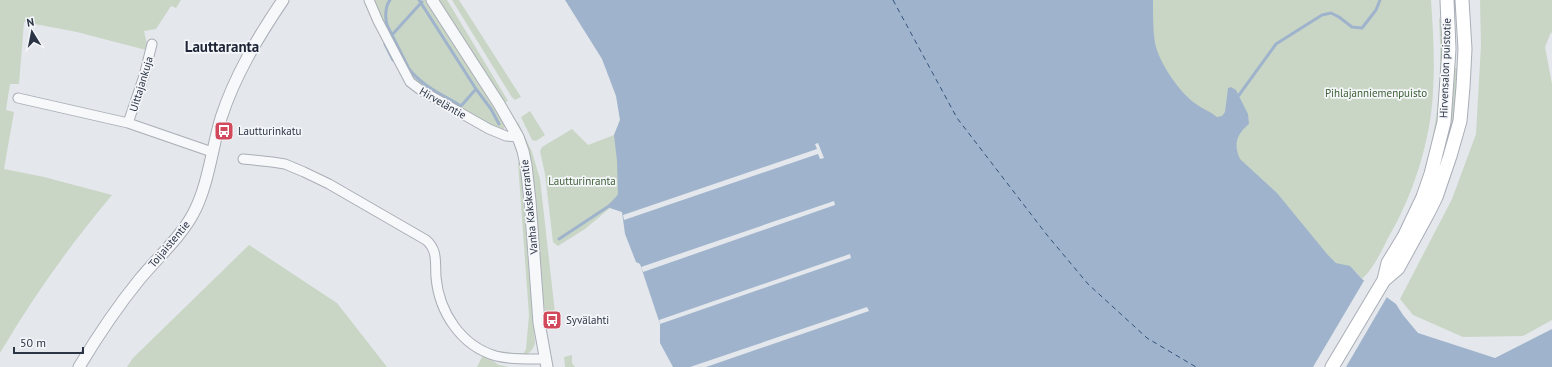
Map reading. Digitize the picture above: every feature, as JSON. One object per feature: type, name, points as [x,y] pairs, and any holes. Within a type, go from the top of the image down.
[{"type":"main road","name":"Hirvensalon puistotie","points":[[1384,280],[1388,263],[1404,237],[1423,197],[1437,154],[1444,122],[1447,87],[1449,50],[1447,0]]},
{"type":"main road","name":"Hirvensalon puistotie","points":[[1384,280],[1398,268],[1436,197],[1460,121],[1464,48],[1462,0]]},
{"type":"main road","points":[[1332,367],[1384,280]]},
{"type":"street","name":"Toijaistentie","points":[[79,367],[129,293],[189,220],[201,195],[221,118],[241,70],[265,26],[283,0]]},
{"type":"street","name":"Hirveläntie","points":[[369,0],[410,82],[422,91],[489,129],[506,136],[518,137]]},
{"type":"street","name":"Vanha Kakskerrantie","points":[[432,0],[499,104],[518,137],[526,165],[540,324],[546,363]]},
{"type":"street","name":"Uittajankuja","points":[[128,123],[144,76],[152,44]]},
{"type":"street","points":[[18,98],[128,123],[212,152]]},
{"type":"street","points":[[243,159],[285,164],[304,172],[329,184],[426,240],[434,248],[437,286],[442,303],[452,324],[458,331],[471,343],[492,354],[546,363]]},
{"type":"green space","points":[[0,0],[181,0],[176,8],[171,6],[156,29],[144,31],[147,44],[146,50],[77,32],[24,22],[19,84],[10,84],[6,110],[14,112],[4,169],[44,177],[112,195],[81,233],[53,272],[0,353]]},
{"type":"green space","points":[[375,0],[426,0],[496,109],[505,124],[504,129],[502,130],[485,124],[412,78],[376,10]]},
{"type":"green space","points":[[438,0],[447,0],[508,101],[503,101]]},
{"type":"green space","points":[[452,0],[459,0],[521,97],[515,100],[511,96]]},
{"type":"green space","name":"Pihlajanniemenpuisto","points":[[1136,0],[1431,0],[1434,46],[1434,80],[1429,129],[1413,186],[1397,222],[1377,260],[1362,279],[1356,272],[1349,285],[1133,60]]},
{"type":"green space","points":[[1480,0],[1552,0],[1552,34],[1551,32],[1545,47],[1552,84],[1552,320],[1523,336],[1463,337],[1413,315],[1400,299],[1452,199],[1476,134],[1481,45]]},
{"type":"green space","points":[[1439,17],[1443,33],[1444,46],[1442,101],[1438,125],[1426,173],[1424,172],[1434,133],[1439,95]]},
{"type":"green space","points":[[1454,68],[1457,68],[1458,92],[1451,140],[1431,188],[1450,115]]},
{"type":"green space","name":"Lautturinranta","points":[[619,108],[623,108],[623,215],[622,212],[610,208],[585,229],[558,246],[553,242],[545,174],[540,151],[542,147],[572,129],[588,145],[614,135],[620,120]]},
{"type":"green space","points":[[530,111],[545,135],[536,141],[532,140],[521,117]]},
{"type":"green space","points":[[518,122],[532,152],[540,179],[555,313],[546,314],[540,287],[531,167],[529,153],[516,123]]},
{"type":"green space","points":[[520,162],[535,343],[533,349],[521,356],[500,353],[500,351],[524,353],[526,349],[529,315],[518,163]]},
{"type":"green space","points":[[249,245],[337,303],[387,367],[127,367],[133,358]]},
{"type":"green space","points":[[483,355],[492,358],[491,360],[499,365],[509,367],[477,367]]},
{"type":"green space","points":[[572,355],[572,363],[575,367],[565,367],[564,357]]},
{"type":"water","points":[[565,0],[1153,0],[1153,27],[1155,43],[1157,51],[1171,77],[1183,93],[1199,106],[1217,117],[1222,116],[1225,112],[1228,88],[1231,87],[1236,90],[1248,114],[1249,124],[1237,140],[1237,149],[1240,159],[1277,193],[1336,263],[1350,266],[1362,279],[1396,304],[1418,333],[1495,358],[1552,329],[1552,367],[673,367],[660,343],[660,324],[640,264],[636,262],[625,234],[622,212],[610,208],[608,205],[618,194],[617,161],[614,135],[620,120],[616,96],[602,59]]},
{"type":"pier","points":[[818,143],[824,158],[820,159],[818,154],[624,220],[623,215],[817,149],[815,144]]},
{"type":"pier","points":[[834,201],[835,205],[643,272],[641,267]]},
{"type":"pier","points":[[850,254],[851,258],[660,324],[659,320]]},
{"type":"pier","points":[[1365,279],[1388,295],[1346,367],[1313,367]]},
{"type":"pier","points":[[867,307],[869,311],[706,367],[690,367]]},
{"type":"waterway","points":[[390,0],[387,5],[386,12],[387,25],[409,69],[414,75],[433,90],[461,106],[476,89]]},
{"type":"waterway","points":[[391,36],[421,3],[419,0]]},
{"type":"waterway","points":[[1239,95],[1276,44],[1322,15],[1331,13],[1352,27],[1362,28],[1376,10],[1380,0]]},
{"type":"waterway","points":[[422,2],[421,3],[476,89],[491,109],[499,124]]},
{"type":"waterway","points":[[385,44],[393,60]]},
{"type":"waterway","points":[[559,239],[609,206]]},
{"type":"ferry route","points":[[893,0],[957,118],[1047,235],[1088,284],[1147,338],[1196,367]]},
{"type":"place","name":"Lautturinkatu","points":[[224,131]]},
{"type":"place","name":"Syvälahti","points":[[552,320]]},
{"type":"district","name":"Lauttaranta","points":[[222,46]]}]
